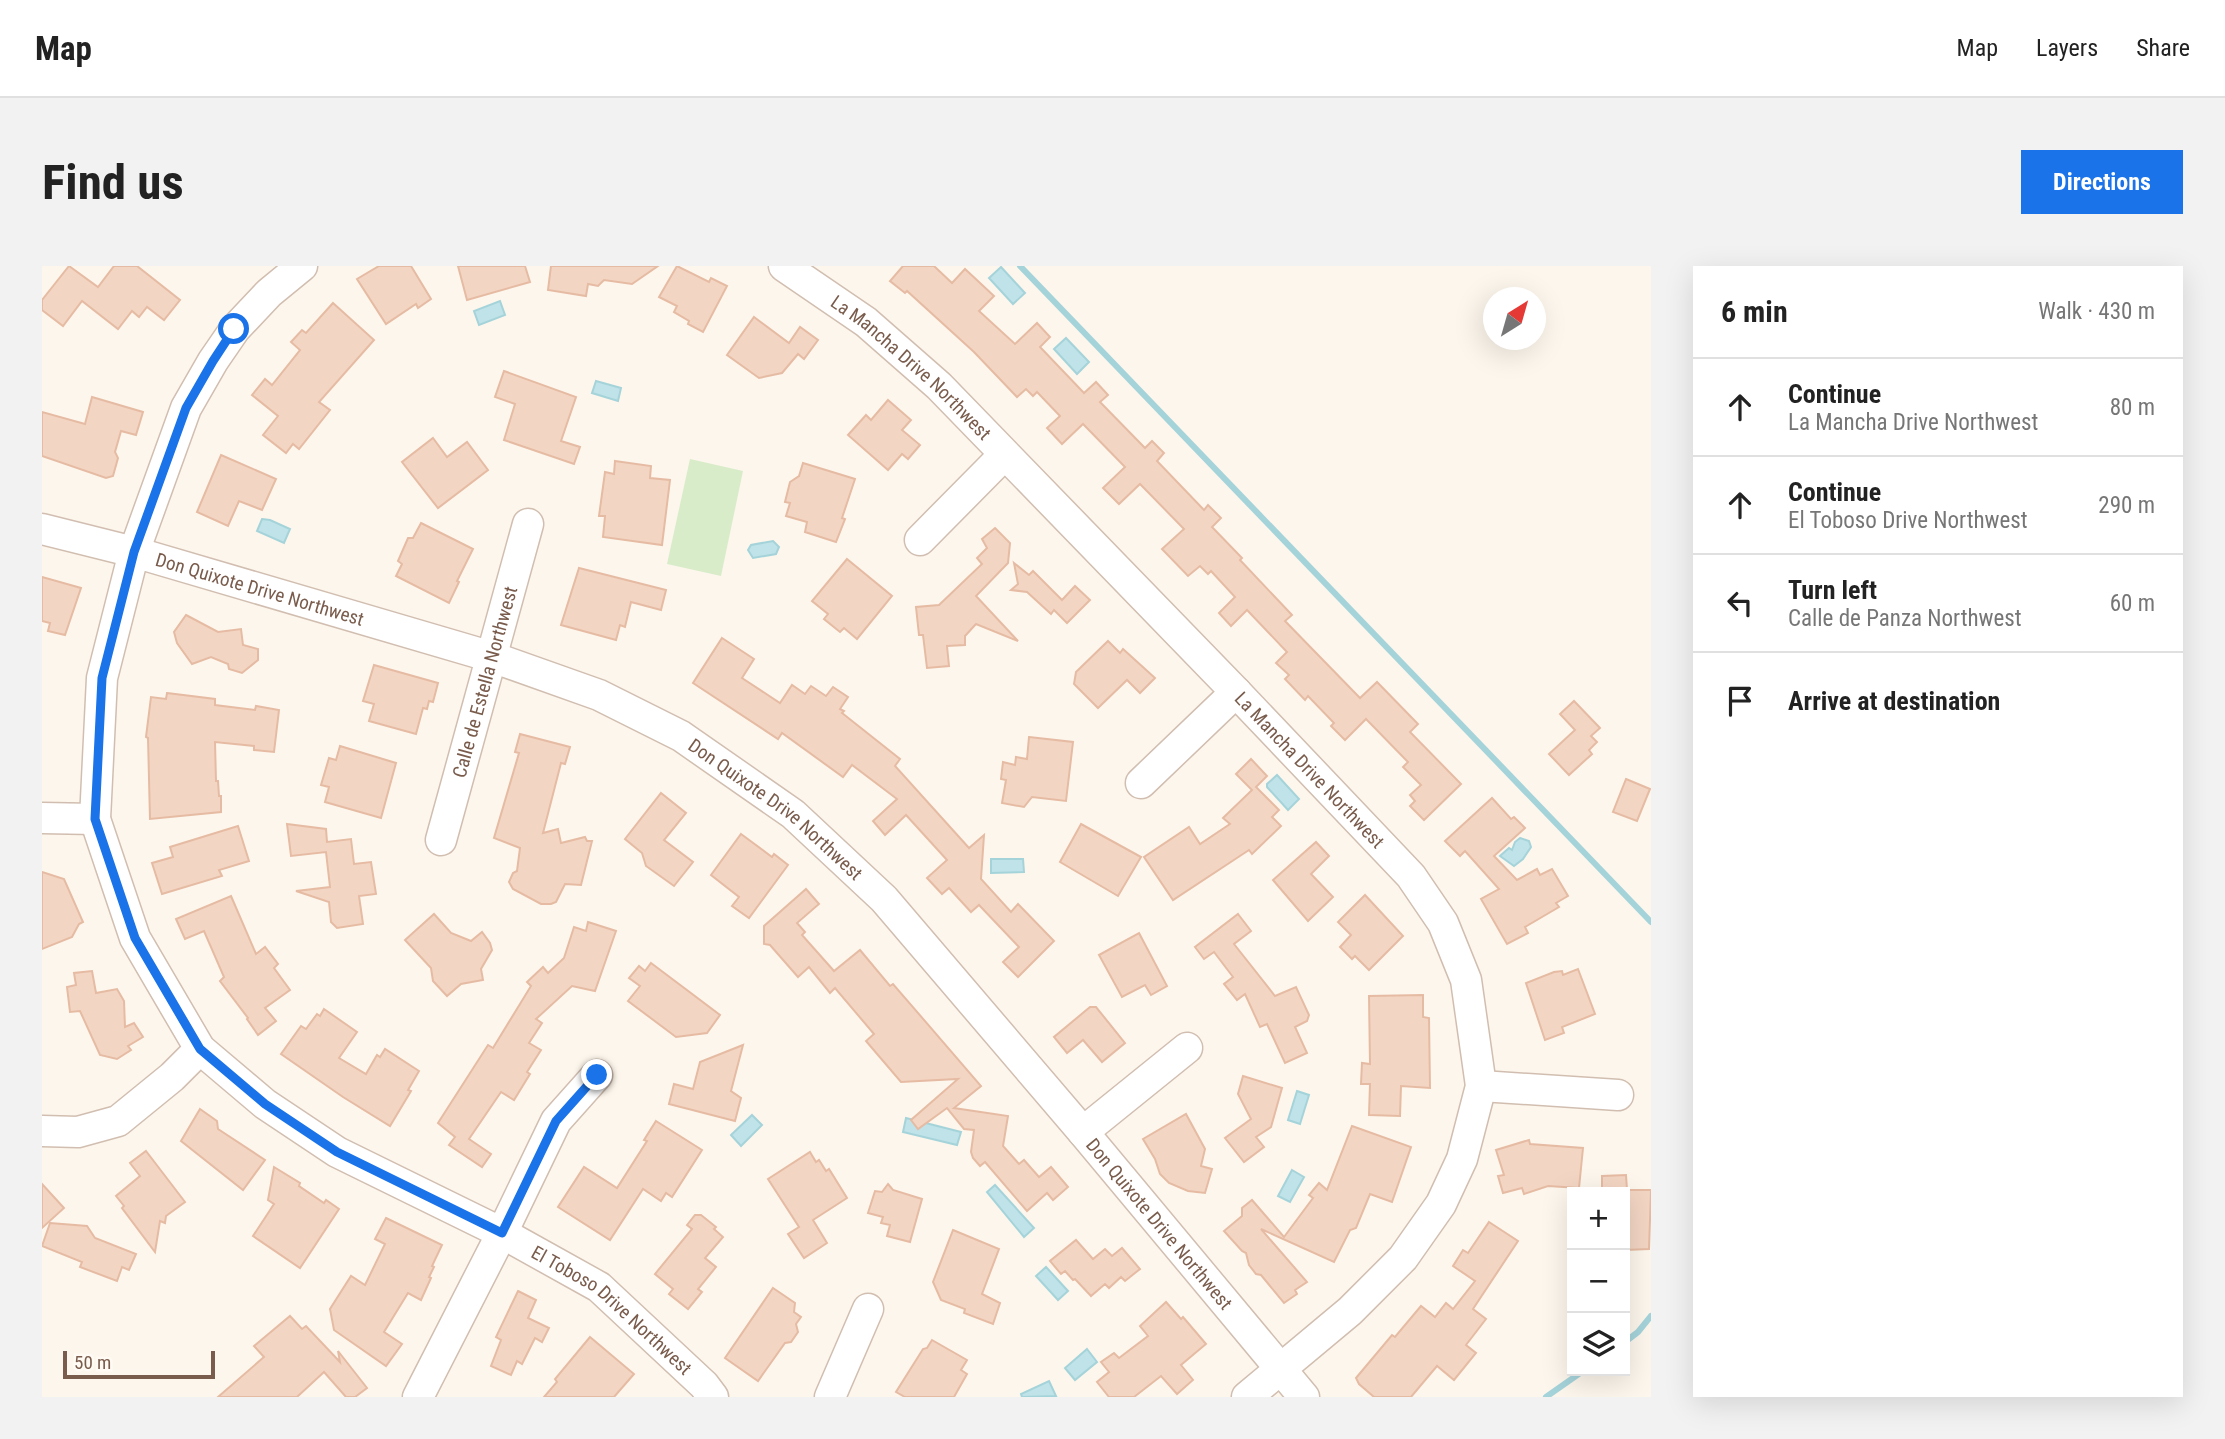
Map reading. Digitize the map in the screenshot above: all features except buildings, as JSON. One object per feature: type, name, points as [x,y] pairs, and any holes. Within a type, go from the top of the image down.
[{"type":"street","points":[[134,552],[186,408],[213,361],[234,329],[269,293],[302,266]]},
{"type":"street","name":"La Mancha Drive Northwest","points":[[784,266],[866,322],[939,386],[1410,876],[1443,923],[1466,980],[1481,1086],[1462,1159],[1441,1204],[1403,1258],[1350,1311],[1282,1370]]},
{"type":"street","points":[[920,540],[1004,455]]},
{"type":"street","name":"Calle de Estella Northwest","points":[[441,840],[528,524]]},
{"type":"street","name":"Don Quixote Drive Northwest","points":[[42,529],[134,552],[492,657],[599,695],[681,736],[793,814],[884,899],[1304,1397]]},
{"type":"street","name":"El Toboso Drive Northwest","points":[[134,552],[102,678],[95,819],[135,938],[200,1049],[265,1104],[337,1152],[502,1233],[600,1287],[704,1385],[713,1397]]},
{"type":"street","points":[[1141,783],[1236,692]]},
{"type":"street","points":[[42,818],[95,819]]},
{"type":"street","points":[[1083,1132],[1187,1048]]},
{"type":"street","points":[[42,1131],[78,1132],[118,1121],[172,1077],[200,1049]]},
{"type":"street","points":[[418,1397],[556,1121],[597,1075]]},
{"type":"street","points":[[1481,1086],[1618,1095]]},
{"type":"street","points":[[830,1397],[868,1309]]},
{"type":"street","points":[[1247,1397],[1282,1370]]},
{"type":"green space","points":[[690,459],[743,471],[721,576],[667,564]]},
{"type":"water","points":[[1001,267],[1025,293],[1013,304],[989,278]]},
{"type":"water","points":[[500,301],[505,315],[479,325],[474,311]]},
{"type":"water","points":[[1066,338],[1089,362],[1077,374],[1054,349]]},
{"type":"water","points":[[596,381],[621,388],[618,401],[592,393]]},
{"type":"water","points":[[262,519],[290,529],[284,543],[257,531]]},
{"type":"water","points":[[773,541],[779,547],[776,554],[753,558],[748,550],[751,545]]},
{"type":"water","points":[[1277,775],[1299,799],[1288,810],[1267,787]]},
{"type":"water","points":[[1520,838],[1529,841],[1531,847],[1514,866],[1500,856],[1509,848],[1512,850]]},
{"type":"water","points":[[991,859],[1023,859],[1024,872],[991,873]]},
{"type":"water","points":[[1297,1091],[1309,1095],[1300,1124],[1288,1120]]},
{"type":"water","points":[[752,1115],[762,1125],[741,1146],[731,1135]]},
{"type":"water","points":[[906,1118],[961,1132],[957,1145],[903,1132]]},
{"type":"water","points":[[1292,1170],[1304,1177],[1290,1202],[1278,1196]]},
{"type":"water","points":[[995,1185],[1034,1228],[1024,1237],[987,1192]]},
{"type":"water","points":[[1046,1267],[1068,1291],[1058,1300],[1036,1276]]},
{"type":"water","points":[[1087,1349],[1097,1362],[1075,1380],[1065,1368]]},
{"type":"water","points":[[1049,1381],[1056,1396],[1022,1397],[1021,1394]]},
{"type":"waterway","points":[[1020,266],[1651,922]]},
{"type":"waterway","points":[[1630,1338],[1651,1316]]},
{"type":"waterway","points":[[1546,1397],[1576,1376]]},
{"type":"route","points":[[234,329],[186,408],[134,552],[102,678],[95,819],[135,938],[200,1049],[265,1104],[337,1152],[502,1233],[556,1121],[597,1075]]}]
